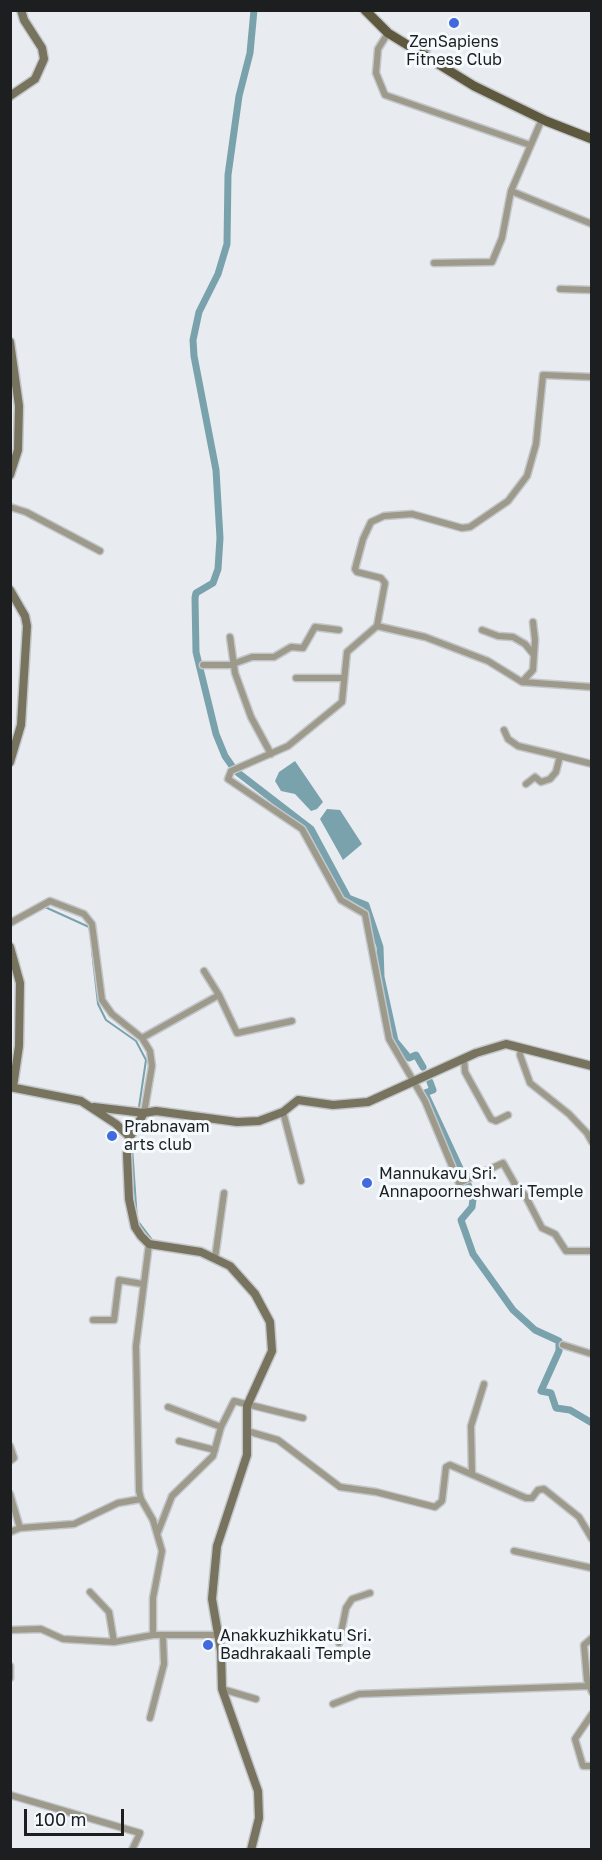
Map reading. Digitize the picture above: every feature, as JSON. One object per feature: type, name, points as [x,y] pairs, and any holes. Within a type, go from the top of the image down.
[{"type":"main road","points":[[365,10],[388,33],[474,86],[542,119],[591,139]]},
{"type":"street","points":[[10,96],[35,79],[44,59],[42,48],[24,20],[21,10]]},
{"type":"street","points":[[388,33],[378,48],[376,73],[385,95],[530,145]]},
{"type":"street","points":[[422,54],[431,44],[445,37]]},
{"type":"street","points":[[434,263],[492,262],[502,238],[511,190],[542,119]]},
{"type":"street","points":[[511,190],[591,224]]},
{"type":"street","points":[[560,289],[591,290]]},
{"type":"street","points":[[10,342],[19,417],[18,450],[10,475]]},
{"type":"street","points":[[591,376],[543,375],[536,444],[527,476],[507,501],[471,527],[462,528],[412,514],[384,516],[371,522],[363,539],[355,569],[357,572],[380,578],[385,583],[377,626],[348,652],[342,702],[288,746],[231,771],[228,779],[302,829],[341,900],[365,914],[389,1039],[418,1080],[436,1133],[452,1160],[459,1183],[503,1163],[542,1228],[555,1233],[566,1251],[591,1251]]},
{"type":"street","points":[[10,507],[100,552]]},
{"type":"street","points":[[10,590],[15,605],[27,626],[21,725],[10,762]]},
{"type":"street","points":[[522,682],[533,670],[534,622]]},
{"type":"street","points":[[377,626],[425,637],[488,661],[522,682],[591,687]]},
{"type":"street","points":[[203,664],[230,664],[252,657],[274,657],[291,647],[303,648],[315,627],[339,630]]},
{"type":"street","points":[[482,630],[498,636],[513,638],[525,644],[534,655]]},
{"type":"street","points":[[230,637],[234,662],[251,717],[271,754]]},
{"type":"street","points":[[296,678],[344,678]]},
{"type":"street","points":[[504,730],[508,739],[518,746],[591,764]]},
{"type":"street","points":[[526,784],[535,777],[541,782],[550,779],[556,772],[560,756]]},
{"type":"street","points":[[10,923],[50,901],[84,914],[94,929],[102,1000],[112,1014],[142,1038],[150,1051],[152,1066],[144,1113],[130,1137],[127,1154],[129,1199],[135,1227],[149,1244],[201,1252],[236,1271],[255,1294],[270,1322],[272,1351],[247,1406],[247,1455],[217,1546],[212,1599],[218,1635],[222,1689],[258,1791],[259,1818],[251,1850]]},
{"type":"street","points":[[10,947],[20,983],[19,1046],[12,1087],[81,1101],[130,1137]]},
{"type":"street","points":[[204,972],[219,995],[237,1033],[292,1022]]},
{"type":"street","points":[[142,1038],[219,995]]},
{"type":"street","points":[[92,1107],[144,1113],[192,1114],[237,1122],[259,1121],[283,1112],[298,1100],[333,1105],[368,1102],[464,1059],[506,1044],[591,1066]]},
{"type":"street","points":[[520,1048],[520,1055],[530,1083],[569,1114],[587,1133],[591,1142]]},
{"type":"street","points":[[464,1059],[465,1072],[491,1119],[496,1121],[508,1115]]},
{"type":"street","points":[[283,1112],[302,1181]]},
{"type":"street","points":[[215,1258],[224,1193]]},
{"type":"street","points":[[149,1244],[136,1346],[141,1499],[148,1507],[157,1533],[162,1561],[153,1598],[153,1635]]},
{"type":"street","points":[[93,1320],[114,1320],[119,1280],[143,1284]]},
{"type":"street","points":[[563,1345],[591,1354]]},
{"type":"street","points":[[472,1473],[471,1426],[484,1384]]},
{"type":"street","points":[[157,1533],[172,1496],[207,1463],[215,1450],[221,1427],[234,1401],[303,1418]]},
{"type":"street","points":[[168,1407],[221,1427]]},
{"type":"street","points":[[247,1431],[278,1440],[340,1487],[376,1492],[435,1507],[442,1501],[446,1467],[454,1465],[526,1498],[531,1498],[538,1490],[544,1490],[579,1517],[591,1539]]},
{"type":"street","points":[[179,1441],[215,1450]]},
{"type":"street","points":[[10,1446],[14,1458],[10,1461]]},
{"type":"street","points":[[10,1494],[21,1528]]},
{"type":"street","points":[[10,1532],[21,1528],[74,1524],[118,1503],[141,1499]]},
{"type":"street","points":[[514,1551],[591,1568]]},
{"type":"street","points":[[90,1592],[109,1612],[114,1642]]},
{"type":"street","points":[[339,1643],[346,1608],[352,1599],[370,1593]]},
{"type":"street","points":[[10,1630],[41,1629],[63,1640],[114,1642],[153,1635],[163,1637],[218,1635]]},
{"type":"street","points":[[150,1719],[164,1664],[163,1637]]},
{"type":"street","points":[[333,1704],[359,1694],[590,1689],[584,1645],[591,1638]]},
{"type":"street","points":[[10,1666],[10,1678]]},
{"type":"street","points":[[222,1689],[256,1699]]},
{"type":"street","points":[[591,1714],[575,1739],[583,1766],[591,1766]]},
{"type":"street","points":[[10,1795],[140,1833],[132,1850]]},
{"type":"water","points":[[295,761],[323,802],[317,809],[311,811],[295,794],[281,791],[275,781],[279,772]]},
{"type":"water","points":[[327,809],[340,810],[362,844],[343,860],[320,819]]},
{"type":"waterway","points":[[232,766],[216,734],[196,652],[196,593],[213,583],[218,569],[220,538],[216,470],[194,356],[193,340],[199,312],[218,274],[227,244],[228,175],[239,96],[250,53],[254,10]]},
{"type":"waterway","points":[[237,772],[311,829],[348,898],[366,905],[380,947],[381,977],[395,1041],[409,1058],[416,1055],[423,1067]]},
{"type":"waterway","points":[[45,907],[89,927],[91,936]]},
{"type":"waterway","points":[[92,951],[98,1004],[106,1020],[136,1041],[146,1060],[139,1107]]},
{"type":"waterway","points":[[430,1082],[433,1090],[425,1093],[464,1177]]},
{"type":"waterway","points":[[132,1147],[137,1220],[153,1241]]},
{"type":"waterway","points":[[468,1184],[473,1199],[472,1207],[461,1220],[473,1254],[513,1310],[535,1330],[559,1341],[559,1351],[541,1391],[551,1393],[556,1408],[570,1410],[592,1423]]},
{"type":"place","name":"ZenSapiens Fitness Club","points":[[454,23]]},
{"type":"place","name":"Prabnavam arts club","points":[[112,1136]]},
{"type":"place","name":"Mannukavu Sri. Annapoorneshwari Temple","points":[[367,1183]]},
{"type":"place","name":"Anakkuzhikkatu Sri. Badhrakaali Temple","points":[[208,1645]]}]
